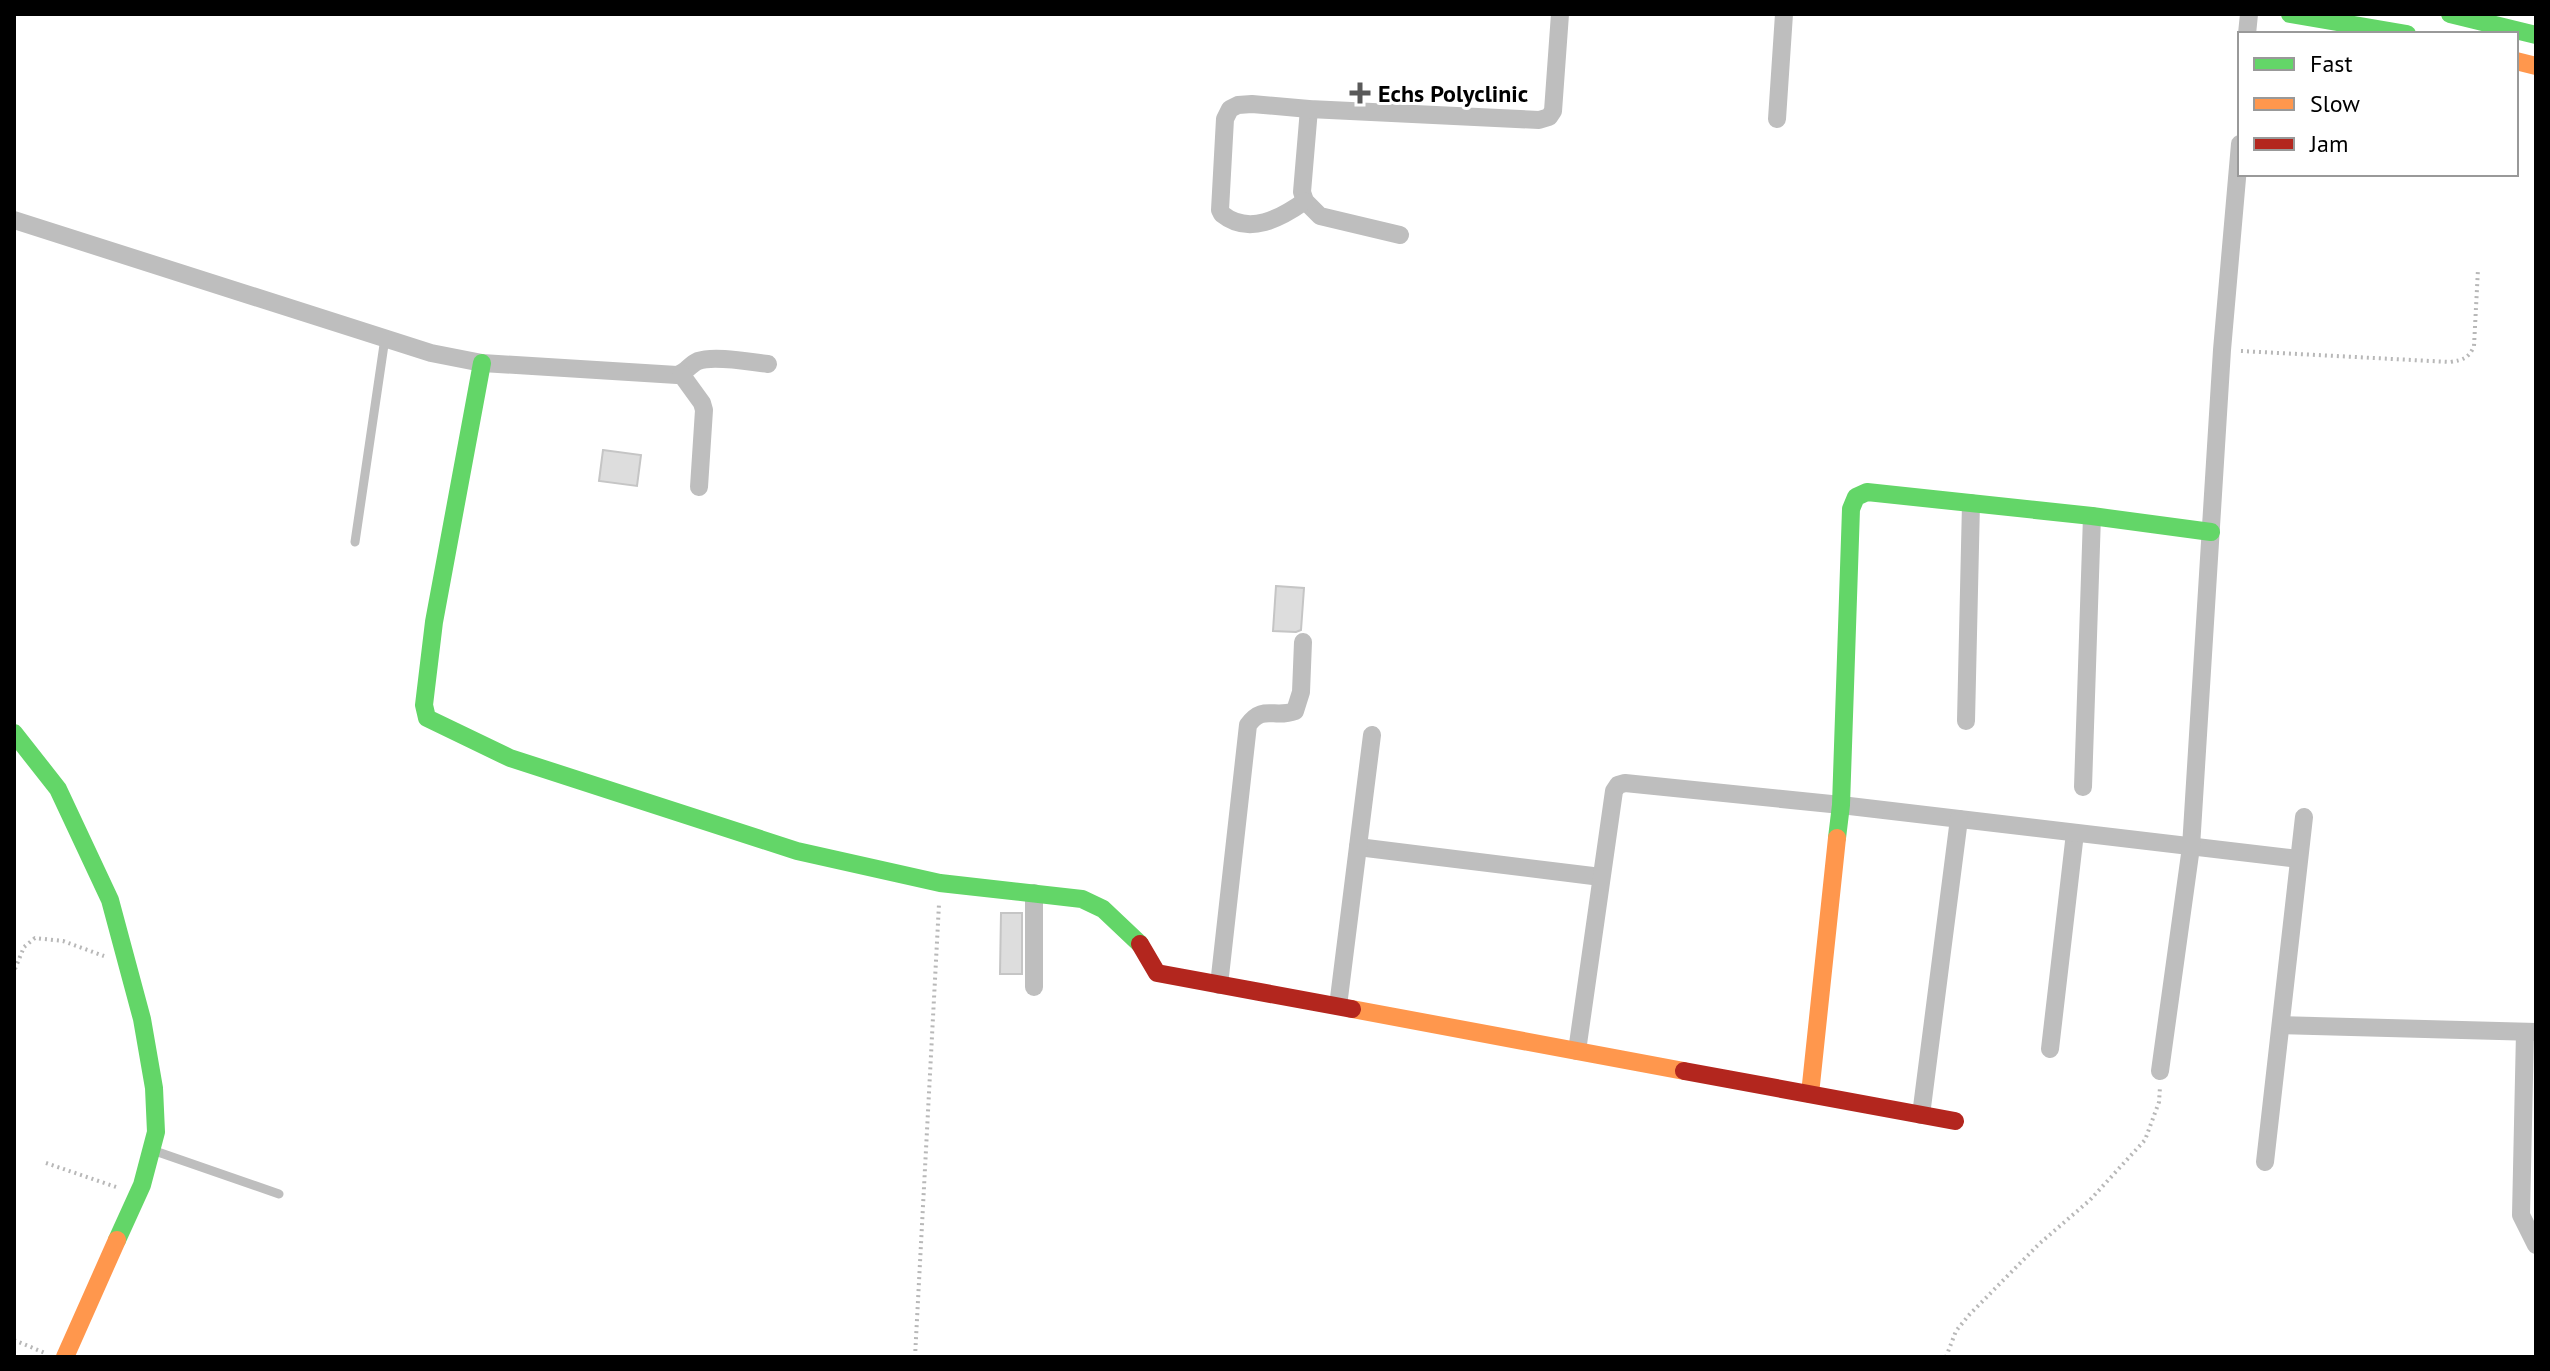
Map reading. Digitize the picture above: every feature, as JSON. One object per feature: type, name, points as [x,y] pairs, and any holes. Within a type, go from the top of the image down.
[{"type":"main road","points":[[2290,14],[2397,32]]},
{"type":"main road","points":[[2450,14],[2536,35]]},
{"type":"main road","points":[[482,363],[434,622],[424,705],[427,718],[510,758],[782,846],[940,883],[1082,899],[1103,909],[1140,943],[1157,973],[1955,1121]]},
{"type":"main road","points":[[1810,1094],[1841,805],[1851,509],[1856,497],[1867,492],[2211,532]]},
{"type":"main road","points":[[14,733],[58,789],[110,900],[142,1019],[154,1088],[156,1132],[138,1194],[65,1357]]},
{"type":"street","points":[[1305,201],[1283,217],[1261,224],[1239,223],[1227,218],[1220,210],[1225,119],[1230,109],[1252,104],[1539,120],[1549,117],[1553,111],[1560,14]]},
{"type":"street","points":[[1777,119],[1784,14]]},
{"type":"street","points":[[1309,109],[1302,192],[1305,201],[1320,216],[1400,235]]},
{"type":"street","points":[[2160,1071],[2191,847],[2222,350],[2238,167]]},
{"type":"street","points":[[14,220],[290,310],[431,353],[482,363],[681,374],[698,361],[713,359],[768,364]]},
{"type":"street","points":[[681,374],[704,410],[699,487]]},
{"type":"street","points":[[1966,721],[1971,503]]},
{"type":"street","points":[[2083,787],[2092,516]]},
{"type":"street","points":[[1219,985],[1248,725],[1255,715],[1263,712],[1287,714],[1295,711],[1301,692],[1303,642]]},
{"type":"street","points":[[1338,1006],[1372,735]]},
{"type":"street","points":[[1577,1051],[1614,791],[1618,785],[1625,783],[2299,859]]},
{"type":"street","points":[[2265,1162],[2304,817]]},
{"type":"street","points":[[1921,1115],[1959,819]]},
{"type":"street","points":[[2050,1049],[2075,833]]},
{"type":"street","points":[[1358,847],[1601,877]]},
{"type":"street","points":[[1034,893],[1034,987]]},
{"type":"street","points":[[2281,1025],[2530,1032],[2521,1215],[2536,1245]]},
{"type":"lane","points":[[355,542],[385,338]]},
{"type":"lane","points":[[151,1150],[279,1194]]},
{"type":"path","points":[[2222,350],[2450,362],[2463,360],[2471,354],[2474,346],[2478,269]]},
{"type":"path","points":[[915,1357],[940,883]]},
{"type":"path","points":[[15,969],[24,947],[35,938],[63,941],[97,955],[126,959]]},
{"type":"path","points":[[1946,1357],[1956,1331],[1969,1315],[2039,1244],[2090,1200],[2145,1140],[2159,1102],[2160,1071]]},
{"type":"path","points":[[46,1163],[138,1194]]},
{"type":"path","points":[[14,1340],[53,1357]]},
{"type":"building","points":[[603,450],[641,455],[637,486],[599,481]]},
{"type":"building","points":[[1276,586],[1304,588],[1301,630],[1273,631]]},
{"type":"building","points":[[1001,913],[1022,913],[1022,974],[1000,974]]},
{"type":"traffic: fast","points":[[2290,14],[2395,32]]},
{"type":"traffic: fast","points":[[2450,14],[2536,35]]},
{"type":"traffic: fast","points":[[482,363],[434,622],[424,705],[427,718],[510,758],[797,851],[940,883],[1082,899],[1103,909],[1140,944]]},
{"type":"traffic: fast","points":[[1837,838],[1841,805],[1851,509],[1856,497],[1867,492],[2211,532]]},
{"type":"traffic: fast","points":[[14,733],[58,789],[110,900],[142,1019],[154,1088],[156,1132],[142,1185],[117,1240]]},
{"type":"traffic: slow","points":[[2518,62],[2536,66]]},
{"type":"traffic: slow","points":[[1810,1094],[1837,838]]},
{"type":"traffic: slow","points":[[1352,1009],[1684,1071]]},
{"type":"traffic: slow","points":[[65,1357],[117,1240]]},
{"type":"traffic: jam","points":[[1140,944],[1157,973],[1352,1009]]},
{"type":"traffic: jam","points":[[1684,1071],[1955,1121]]},
{"type":"place","name":"Echs Polyclinic","points":[[1360,93]]}]
